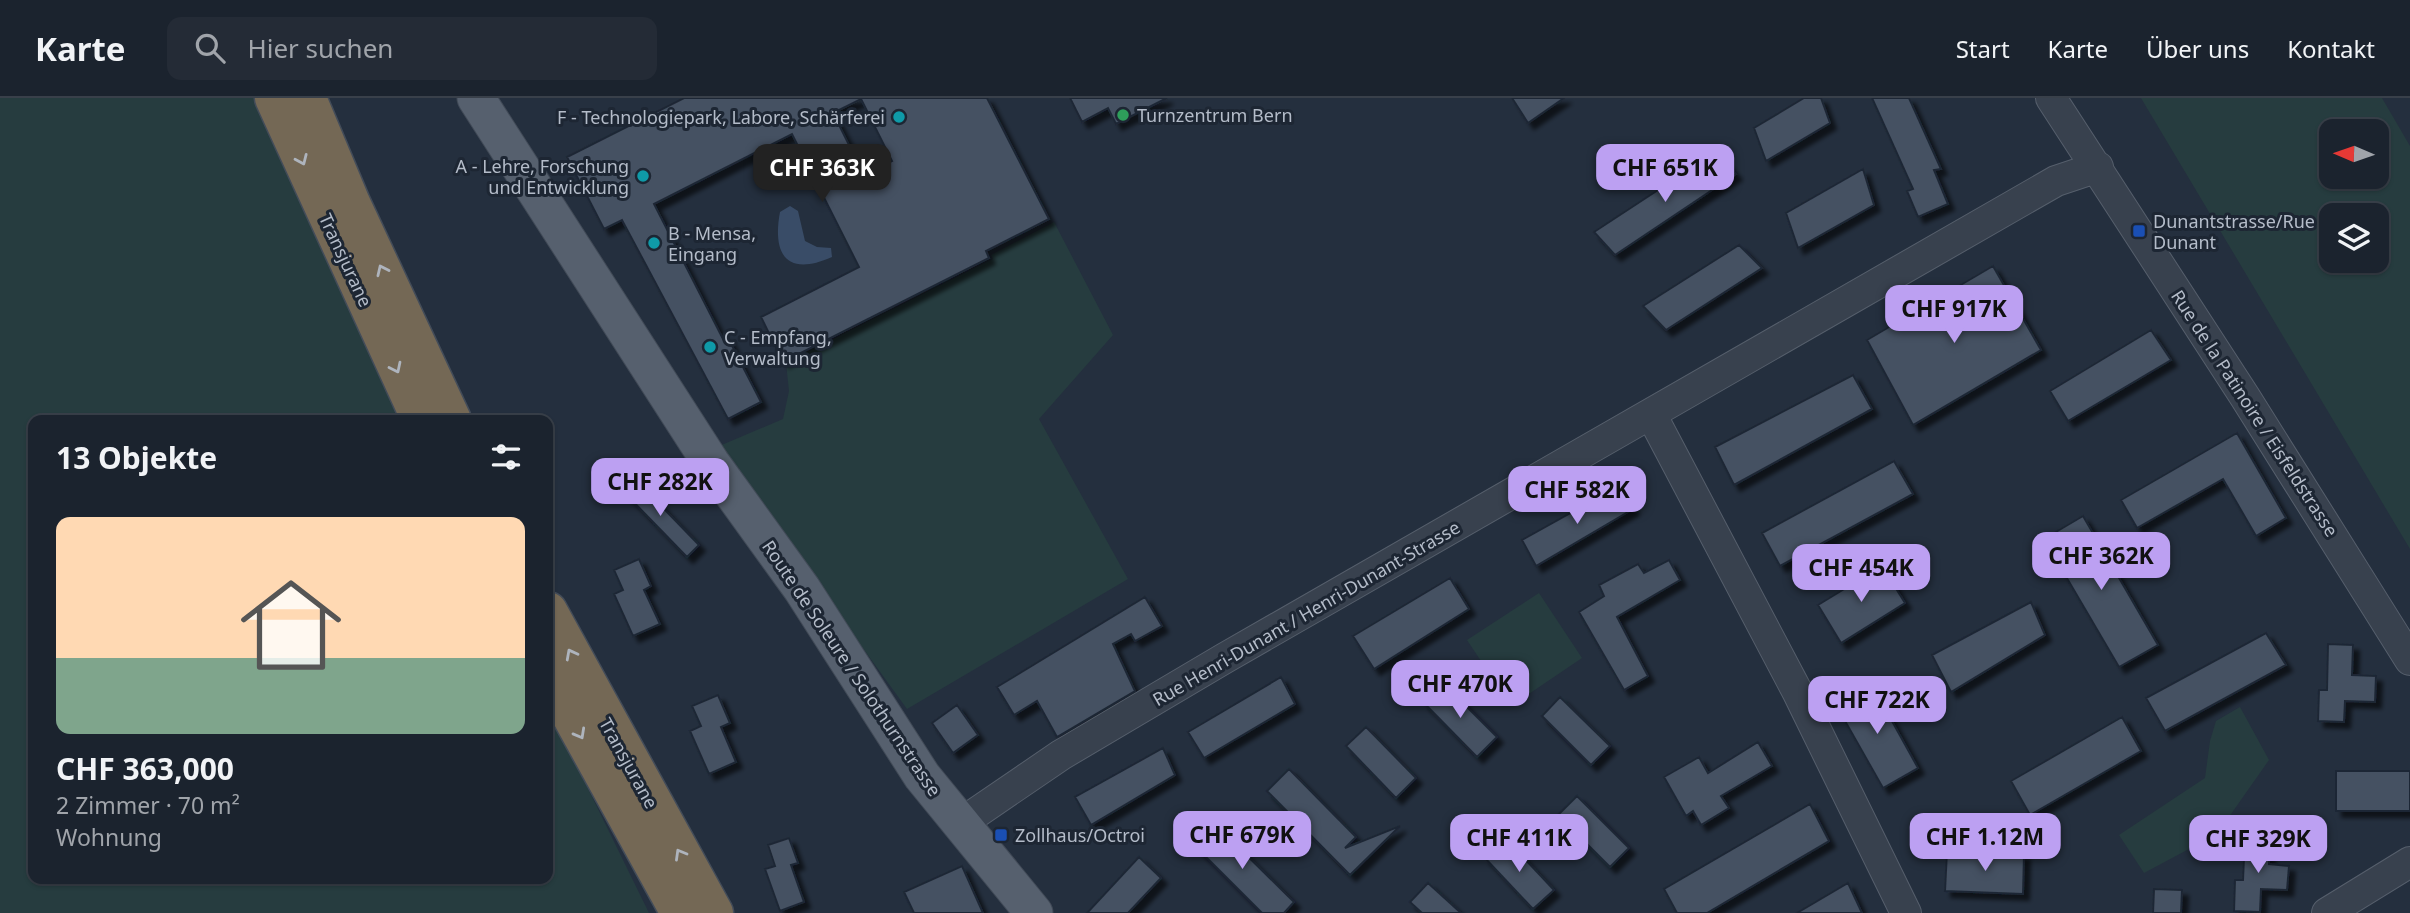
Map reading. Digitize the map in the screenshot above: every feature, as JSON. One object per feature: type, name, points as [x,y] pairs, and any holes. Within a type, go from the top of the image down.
[{"type":"highway","name":"Transjurane","points":[[274,98],[419,415]]},
{"type":"highway","name":"Transjurane","points":[[307,98],[351,203],[451,415]]},
{"type":"highway","name":"Transjurane","points":[[553,620],[714,913]]},
{"type":"highway","name":"Transjurane","points":[[553,683],[680,913]]},
{"type":"main road","name":"Route de Soleure / Solothurnstrasse","points":[[476,98],[711,463],[802,589],[922,776],[1034,913]]},
{"type":"street","name":"Rue de la Patinoire / Eisfeldstrasse","points":[[2051,98],[2098,167],[2410,660]]},
{"type":"street","name":"Rue Henri-Dunant / Henri-Dunant-Strasse","points":[[960,824],[1060,755],[2056,181],[2098,167]]},
{"type":"street","points":[[1652,415],[1797,691],[1906,913]]},
{"type":"street","points":[[2327,913],[2410,862]]},
{"type":"green space","points":[[0,98],[259,98],[404,415],[28,415],[28,884],[553,884],[553,717],[649,913],[0,913]]},
{"type":"green space","points":[[2141,98],[2382,98],[2410,146],[2410,549]]},
{"type":"green space","points":[[1054,222],[1113,335],[1039,419],[1128,579],[907,709],[717,447],[783,419],[789,391],[786,363],[993,259],[991,255]]},
{"type":"green space","points":[[1539,593],[1582,658],[1511,706],[1467,640]]},
{"type":"green space","points":[[2240,707],[2269,760],[2217,834],[2144,873],[2119,835],[2205,778],[2210,741],[2216,721]]},
{"type":"water","points":[[790,206],[798,211],[805,241],[817,247],[831,248],[832,257],[817,263],[804,264],[794,263],[786,258],[778,240],[778,227],[780,212]]},
{"type":"building","points":[[684,98],[987,98],[1049,219],[986,251],[989,258],[783,362],[761,317],[859,267],[792,134],[654,204],[723,339],[727,336],[761,402],[728,419],[622,220],[604,229],[567,157]],"holes":[[[861,99],[892,161],[864,175],[833,113]]]},
{"type":"building","name":"Turnzentrum Bern","points":[[1070,98],[1167,98],[1116,124],[1108,108],[1082,122]]},
{"type":"building","points":[[1512,98],[1564,98],[1528,123]]},
{"type":"building","points":[[1804,98],[1821,98],[1830,123],[1766,161],[1754,128]]},
{"type":"building","points":[[1872,98],[1909,98],[1941,169],[1934,170],[1948,204],[1918,217],[1907,191],[1913,189]]},
{"type":"building","points":[[1716,152],[1736,174],[1615,255],[1594,232]]},
{"type":"building","points":[[1863,169],[1874,205],[1798,248],[1786,213]]},
{"type":"building","points":[[1739,245],[1762,268],[1666,330],[1643,306]]},
{"type":"building","points":[[1993,266],[2041,350],[1913,425],[1867,340]]},
{"type":"building","points":[[2151,330],[2171,360],[2068,421],[2050,391]]},
{"type":"building","points":[[1853,375],[1872,409],[1734,485],[1715,447]]},
{"type":"building","points":[[2237,433],[2286,518],[2256,536],[2223,479],[2137,528],[2121,500]]},
{"type":"building","points":[[1894,461],[1913,494],[1780,566],[1762,533]]},
{"type":"building","points":[[634,478],[699,545],[687,557],[622,490]]},
{"type":"building","points":[[1619,486],[1633,509],[1536,566],[1522,540]]},
{"type":"building","points":[[2083,516],[2158,645],[2119,667],[2044,539]]},
{"type":"building","points":[[639,559],[651,586],[644,590],[660,624],[633,636],[614,594],[623,590],[614,570]]},
{"type":"building","points":[[1669,560],[1680,580],[1617,617],[1648,676],[1624,690],[1579,612],[1604,596],[1599,585],[1638,564],[1644,573]]},
{"type":"building","points":[[1882,566],[1905,603],[1841,643],[1818,605]]},
{"type":"building","points":[[1450,578],[1469,609],[1374,669],[1353,636]]},
{"type":"building","points":[[1145,597],[1162,626],[1135,641],[1131,634],[1113,644],[1135,691],[1057,737],[1037,701],[1014,715],[997,687]]},
{"type":"building","points":[[2031,602],[2045,635],[1951,692],[1932,655]]},
{"type":"building","points":[[2266,633],[2286,665],[2165,731],[2146,698]]},
{"type":"building","points":[[2328,644],[2353,645],[2352,675],[2376,676],[2375,702],[2345,701],[2344,722],[2318,721],[2319,690],[2327,690]]},
{"type":"building","points":[[1281,677],[1295,704],[1204,758],[1188,732]]},
{"type":"building","points":[[1443,683],[1497,737],[1477,757],[1423,702]]},
{"type":"building","points":[[1872,685],[1918,768],[1883,788],[1836,705]]},
{"type":"building","points":[[718,695],[730,723],[721,727],[736,762],[709,774],[690,731],[701,726],[692,706]]},
{"type":"building","points":[[1560,697],[1610,746],[1591,765],[1542,716]]},
{"type":"building","points":[[957,705],[978,735],[953,753],[932,723]]},
{"type":"building","points":[[2122,717],[2141,751],[2030,815],[2011,781]]},
{"type":"building","points":[[1366,727],[1416,778],[1396,798],[1346,746]]},
{"type":"building","points":[[1758,742],[1772,766],[1721,796],[1729,808],[1701,825],[1693,811],[1686,816],[1664,777],[1699,757],[1708,773]]},
{"type":"building","points":[[1163,748],[1175,775],[1091,825],[1075,797]]},
{"type":"building","points":[[1289,769],[1356,837],[1345,848],[1400,826],[1350,875],[1267,791]]},
{"type":"building","points":[[2336,771],[2410,771],[2410,811],[2336,811]]},
{"type":"building","points":[[1577,796],[1629,848],[1610,867],[1558,815]]},
{"type":"building","points":[[1810,804],[1829,841],[1707,913],[1677,913],[1664,889]]},
{"type":"building","points":[[1213,822],[1294,902],[1284,913],[1262,913],[1192,843]]},
{"type":"building","points":[[2245,836],[2270,837],[2269,864],[2289,866],[2287,890],[2261,889],[2260,912],[2234,911],[2235,880],[2243,880]]},
{"type":"building","points":[[789,838],[798,863],[791,865],[804,902],[780,911],[765,869],[775,866],[768,845]]},
{"type":"building","points":[[1505,838],[1554,890],[1533,909],[1484,857]]},
{"type":"building","points":[[1947,851],[2024,854],[2023,894],[1945,891]]},
{"type":"building","points":[[1139,857],[1161,878],[1128,913],[1087,913]]},
{"type":"building","points":[[962,866],[983,913],[914,913],[904,892]]},
{"type":"building","points":[[1428,883],[1461,913],[1422,913],[1410,902]]},
{"type":"building","points":[[1848,883],[1862,913],[1797,913]]},
{"type":"building","points":[[2154,889],[2182,890],[2181,913],[2153,913]]},
{"type":"place","name":"Turnzentrum Bern","points":[[1123,115]]},
{"type":"place","name":"F - Technologiepark, Labore, Schärferei","points":[[899,117]]},
{"type":"place","name":"A - Lehre, Forschung und Entwicklung","points":[[643,176]]},
{"type":"place","name":"Dunantstrasse/Rue Dunant","points":[[2139,231]]},
{"type":"place","name":"B - Mensa, Eingang","points":[[654,243]]},
{"type":"place","name":"C - Empfang, Verwaltung","points":[[710,347]]},
{"type":"place","name":"Zollhaus/Octroi","points":[[1001,835]]}]
